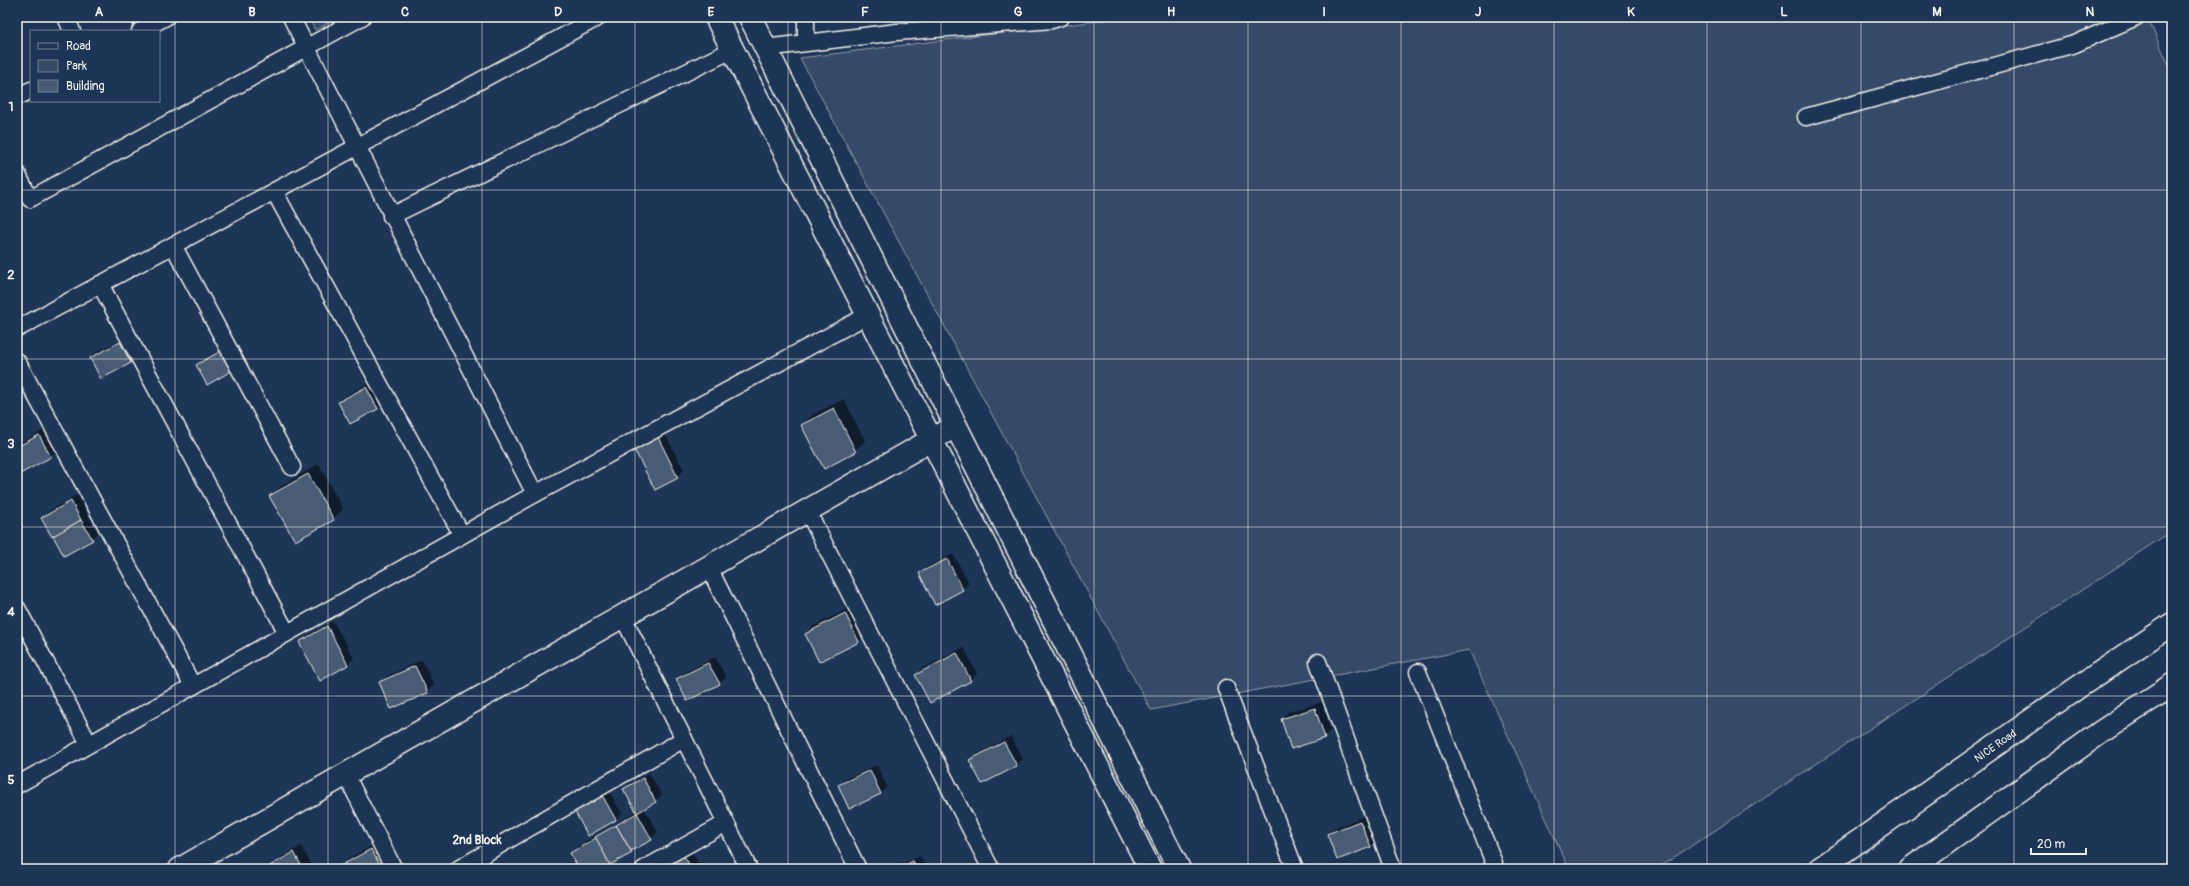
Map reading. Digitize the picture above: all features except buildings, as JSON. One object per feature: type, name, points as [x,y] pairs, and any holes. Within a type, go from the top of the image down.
[{"type":"main road","points":[[716,17],[1150,869]]},
{"type":"main road","points":[[750,17],[1179,869]]},
{"type":"main road","points":[[180,869],[808,512],[956,425]]},
{"type":"main road","name":"NICE Road","points":[[1819,869],[2077,688],[2172,624]]},
{"type":"main road","points":[[1910,869],[2101,732],[2172,685]]},
{"type":"street","points":[[66,17],[72,30]]},
{"type":"street","points":[[142,30],[166,17]]},
{"type":"street","points":[[291,17],[535,494]]},
{"type":"street","points":[[17,173],[30,199],[362,17]]},
{"type":"street","points":[[17,329],[599,17]]},
{"type":"street","points":[[806,17],[806,41]]},
{"type":"street","points":[[765,48],[897,25],[1052,20],[1061,17]]},
{"type":"street","points":[[1806,117],[2075,44],[2136,17]]},
{"type":"street","points":[[392,216],[732,50]]},
{"type":"street","points":[[17,97],[30,90]]},
{"type":"street","points":[[274,191],[462,535]]},
{"type":"street","points":[[173,245],[292,467]]},
{"type":"street","points":[[100,284],[288,633]]},
{"type":"street","points":[[17,785],[535,494],[868,315]]},
{"type":"street","points":[[17,361],[193,686]]},
{"type":"street","points":[[808,512],[991,869]]},
{"type":"street","points":[[710,567],[715,580],[858,869]]},
{"type":"street","points":[[17,608],[89,744]]},
{"type":"street","points":[[623,616],[749,869]]},
{"type":"street","points":[[1318,662],[1393,869]]},
{"type":"street","points":[[1418,672],[1494,864],[1492,869]]},
{"type":"street","points":[[1226,688],[1295,869]]},
{"type":"street","points":[[458,869],[684,739]]},
{"type":"street","points":[[346,774],[394,869]]},
{"type":"street","points":[[644,869],[726,823]]},
{"type":"green space","points":[[308,17],[339,17],[315,30]]},
{"type":"green space","points":[[1130,17],[2147,17],[2172,72],[2172,531],[1656,869],[1569,869],[1469,650],[1151,710],[800,58]]},
{"type":"district","name":"2nd Block","points":[[477,840]]}]
